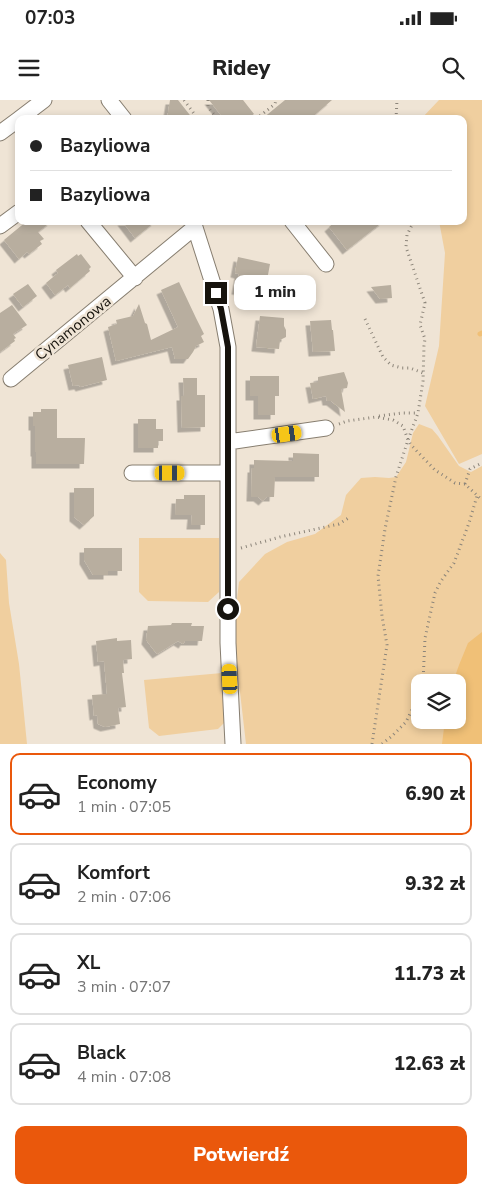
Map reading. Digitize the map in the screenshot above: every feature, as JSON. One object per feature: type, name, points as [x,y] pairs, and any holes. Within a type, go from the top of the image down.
[{"type":"street","points":[[24,115],[44,100]]},
{"type":"street","points":[[109,100],[121,115]]},
{"type":"street","points":[[0,133],[15,122]]},
{"type":"street","points":[[0,226],[15,215]]},
{"type":"street","points":[[91,225],[135,278]]},
{"type":"street","name":"Cynamonowa","points":[[11,379],[135,278],[193,225]]},
{"type":"street","points":[[194,225],[221,309],[228,347],[228,643],[233,744]]},
{"type":"street","points":[[295,225],[326,264]]},
{"type":"street","points":[[228,442],[326,428]]},
{"type":"street","points":[[132,473],[228,473]]},
{"type":"path","points":[[184,100],[192,115]]},
{"type":"path","points":[[208,100],[208,107],[214,115]]},
{"type":"path","points":[[261,115],[275,104],[276,100]]},
{"type":"path","points":[[396,115],[397,100]]},
{"type":"path","points":[[274,105],[278,110]]},
{"type":"path","points":[[372,744],[387,646],[378,576],[385,529],[396,477],[418,414],[423,381],[425,339],[420,325],[425,303],[406,246],[407,235],[412,225]]},
{"type":"path","points":[[365,319],[383,357],[392,365],[410,368],[423,373]]},
{"type":"path","points":[[326,428],[347,421],[376,416],[402,413],[418,414]]},
{"type":"path","points":[[376,416],[393,420],[403,426],[411,445],[435,470],[455,483],[465,484],[482,500]]},
{"type":"path","points":[[465,484],[470,469],[482,463]]},
{"type":"path","points":[[423,674],[425,638],[435,593],[441,581],[454,564],[477,496]]},
{"type":"path","points":[[228,551],[339,524],[350,517]]},
{"type":"path","points":[[382,744],[406,722],[411,712]]},
{"type":"shaded area","points":[[439,100],[482,100],[482,454],[459,464],[425,406],[439,346],[445,253],[440,225],[467,225],[467,115],[425,115]]},
{"type":"shaded area","points":[[419,424],[432,429],[459,466],[471,472],[482,466],[482,744],[246,744],[233,632],[239,582],[265,554],[287,542],[315,534],[341,515],[346,495],[361,478],[396,477],[406,462],[413,433]]},
{"type":"shaded area","points":[[139,538],[219,538],[219,592],[208,602],[148,601],[139,592]]},
{"type":"shaded area","points":[[0,553],[6,560],[9,603],[19,664],[27,744],[0,744]]},
{"type":"shaded area","points":[[482,632],[482,744],[442,744],[444,729],[466,729],[466,674],[456,674],[468,643]]},
{"type":"shaded area","points":[[222,673],[226,721],[218,729],[159,736],[149,728],[144,680]]},
{"type":"building","points":[[170,100],[178,100],[190,115],[168,115]]},
{"type":"building","points":[[209,100],[243,100],[254,114],[253,115],[221,115]]},
{"type":"building","points":[[285,100],[332,100],[315,115],[267,115]]},
{"type":"building","points":[[22,225],[47,225],[38,232],[44,239],[40,241],[42,244],[19,259],[4,240]]},
{"type":"building","points":[[125,225],[151,225],[135,238]]},
{"type":"building","points":[[331,225],[379,225],[347,250],[329,227]]},
{"type":"building","points":[[77,254],[78,256],[81,254],[91,267],[90,271],[70,288],[68,285],[55,295],[46,283],[58,273],[56,270]]},
{"type":"building","points":[[238,257],[270,264],[265,291],[256,297],[236,290],[239,274],[235,273]]},
{"type":"building","points":[[179,282],[204,334],[201,336],[204,342],[196,346],[188,359],[175,359],[172,347],[116,361],[108,327],[117,324],[116,320],[133,316],[139,304],[151,340],[178,327],[161,290]]},
{"type":"building","points":[[28,284],[37,296],[23,307],[13,294]]},
{"type":"building","points":[[391,285],[392,298],[380,299],[371,287]]},
{"type":"building","points":[[12,305],[27,325],[13,334],[16,338],[14,339],[15,341],[0,352],[0,313]]},
{"type":"building","points":[[260,316],[284,318],[286,337],[280,340],[279,349],[256,347]]},
{"type":"building","points":[[331,320],[335,351],[313,352],[310,321]]},
{"type":"building","points":[[102,357],[107,380],[80,387],[79,385],[73,386],[68,365]]},
{"type":"building","points":[[344,372],[348,383],[347,388],[341,389],[345,412],[331,401],[327,401],[326,396],[313,399],[310,383],[318,382],[318,377]]},
{"type":"building","points":[[250,376],[279,376],[279,396],[275,396],[275,415],[258,415],[258,396],[250,396]]},
{"type":"building","points":[[183,378],[197,378],[197,395],[205,395],[205,427],[182,428],[181,396],[184,396]]},
{"type":"building","points":[[41,409],[57,409],[57,438],[85,438],[84,464],[36,464],[33,412],[41,412]]},
{"type":"building","points":[[138,419],[156,419],[156,429],[163,429],[163,441],[158,441],[158,448],[138,448]]},
{"type":"building","points":[[293,453],[319,454],[319,477],[275,477],[274,497],[267,497],[263,501],[258,497],[251,497],[254,460],[293,461]]},
{"type":"building","points":[[74,488],[94,488],[94,516],[84,525],[74,517]]},
{"type":"building","points":[[184,495],[205,495],[205,525],[191,525],[192,515],[175,515],[176,499],[184,499]]},
{"type":"building","points":[[84,548],[122,548],[122,571],[108,571],[108,575],[93,575],[84,560]]},
{"type":"building","points":[[172,623],[192,623],[191,626],[204,626],[202,641],[185,641],[183,644],[178,641],[157,654],[146,640],[148,626],[171,625]]},
{"type":"building","points":[[117,638],[117,641],[131,640],[132,659],[123,660],[124,673],[122,673],[126,707],[118,708],[120,724],[105,727],[98,724],[97,715],[94,716],[92,695],[107,694],[104,661],[98,662],[96,641]]},
{"type":"route","points":[[216,293],[228,347],[228,609]]}]
